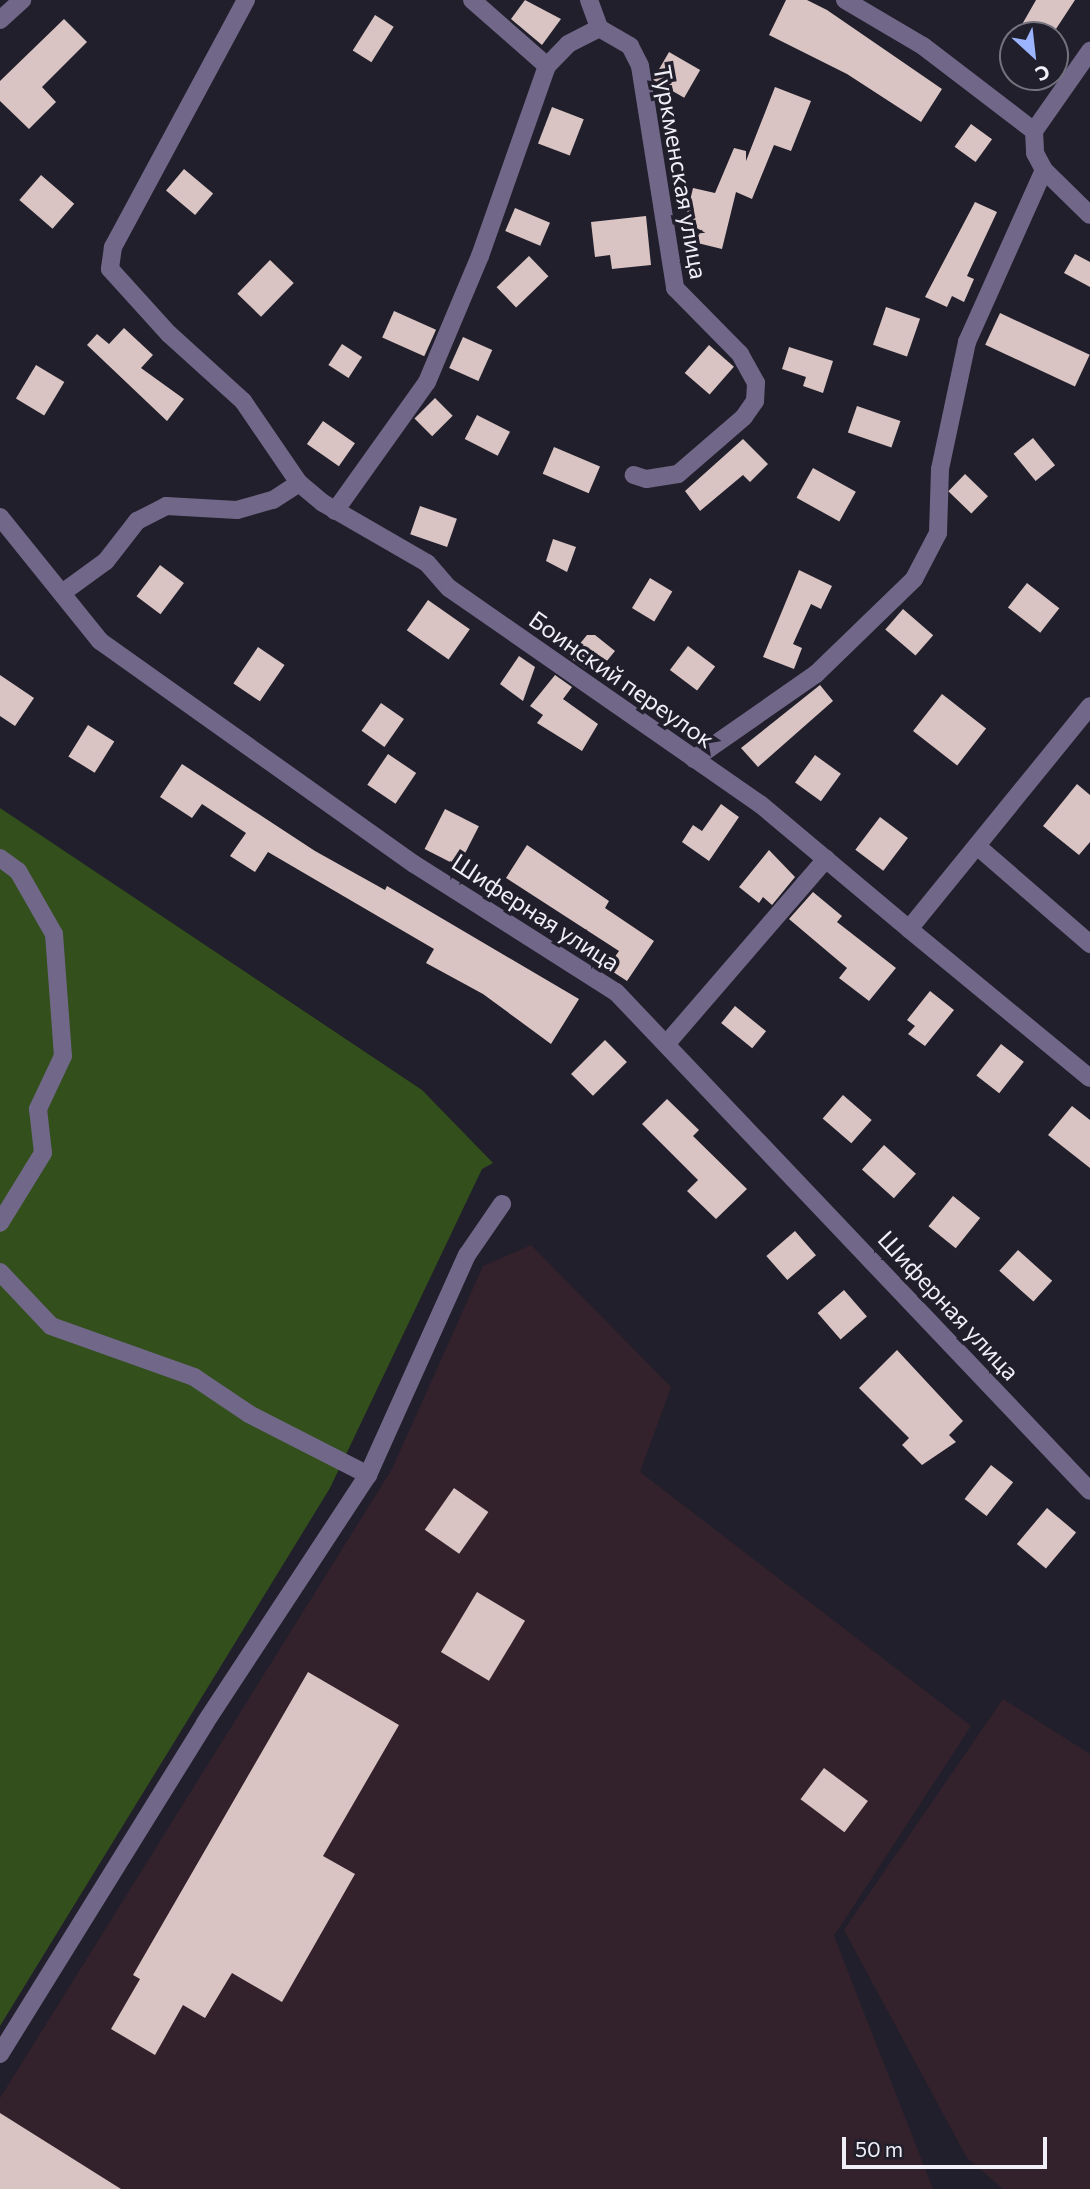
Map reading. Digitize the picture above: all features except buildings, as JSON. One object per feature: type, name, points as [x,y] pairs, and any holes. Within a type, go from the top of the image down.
[{"type":"street","points":[[0,20],[22,0]]},
{"type":"street","name":"Боинский переулок","points":[[246,0],[113,247],[110,269],[170,334],[243,401],[299,483],[335,511],[427,562],[449,588],[694,759],[826,859],[1090,1077]]},
{"type":"street","points":[[472,0],[547,66]]},
{"type":"street","points":[[335,511],[427,382],[480,256],[547,66],[568,44],[598,27],[589,0]]},
{"type":"street","points":[[845,0],[923,46],[1034,131]]},
{"type":"street","name":"Туркменская улица","points":[[598,27],[630,46],[639,66],[675,288],[740,354],[756,383],[755,401],[744,417],[697,460],[663,479],[634,475]]},
{"type":"street","points":[[1090,51],[1034,131],[1035,153],[1044,170],[1090,215]]},
{"type":"street","points":[[694,759],[816,674],[914,579],[938,533],[940,469],[967,342],[1044,170]]},
{"type":"street","points":[[62,593],[106,561],[137,521],[166,506],[237,510],[273,500],[299,483]]},
{"type":"street","name":"Шиферная улица","points":[[3,528],[62,593],[100,641],[414,864],[588,970],[668,1042],[1090,1491]]},
{"type":"street","points":[[909,929],[1090,706]]},
{"type":"street","points":[[978,846],[1090,944]]},
{"type":"street","points":[[0,858],[18,871],[54,934],[64,1056],[38,1109],[43,1153],[0,1223]]},
{"type":"street","points":[[668,1042],[826,859]]},
{"type":"street","points":[[0,2054],[368,1475],[467,1255],[502,1204]]},
{"type":"street","points":[[0,1272],[51,1326],[194,1377],[249,1414],[368,1475]]},
{"type":"shaded area","points":[[531,1245],[671,1387],[640,1472],[971,1726],[834,1936],[933,2189],[0,2189],[0,2098],[392,1469],[483,1266]]},
{"type":"shaded area","points":[[1003,1699],[1090,1754],[1090,2189],[1003,2189],[967,2158],[844,1930]]},
{"type":"green space","points":[[0,808],[422,1090],[493,1163],[482,1169],[330,1488],[0,2026]]}]
